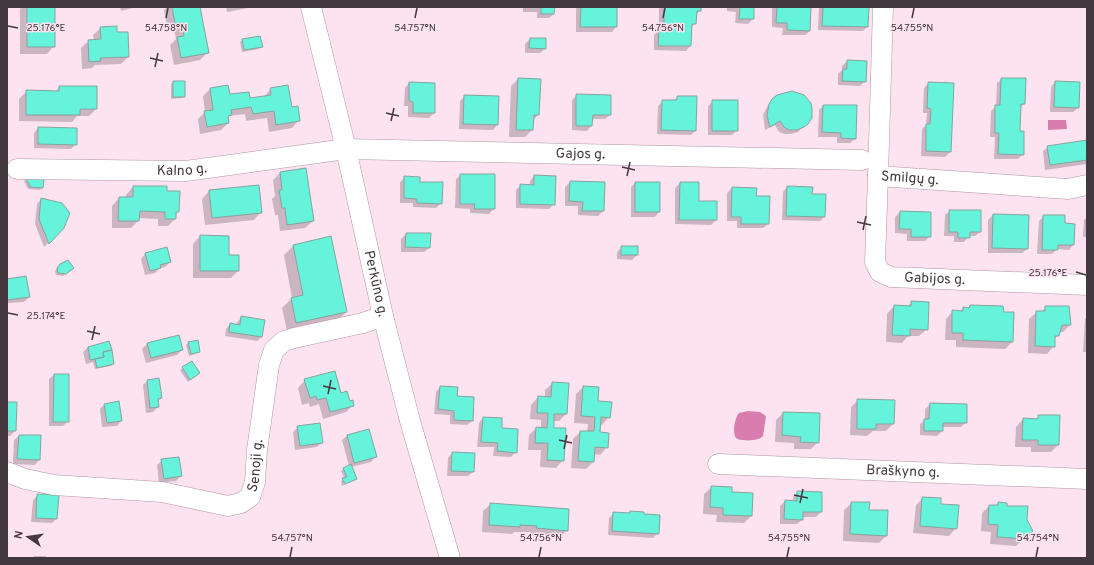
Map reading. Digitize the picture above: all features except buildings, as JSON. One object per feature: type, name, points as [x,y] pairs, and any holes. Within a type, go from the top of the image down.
[{"type":"street","name":"Perkūno g.","points":[[311,7],[346,149],[383,316],[410,421],[450,558]]},
{"type":"street","name":"Smilgų g.","points":[[883,7],[878,176],[1068,189],[1087,185]]},
{"type":"street","name":"Gajos g.","points":[[346,149],[862,160]]},
{"type":"street","name":"Kalno g.","points":[[17,169],[186,171],[346,149]]},
{"type":"street","name":"Gabijos g.","points":[[878,176],[875,262],[880,272],[891,277],[1087,285]]},
{"type":"street","name":"Senoji g.","points":[[7,472],[25,479],[54,485],[162,492],[228,506],[241,503],[250,497],[255,482],[257,450],[269,365],[274,350],[284,342],[294,338],[363,323],[383,316]]},
{"type":"street","name":"Braškyno g.","points":[[718,464],[1087,479]]},
{"type":"shaded area","points":[[1048,120],[1066,120],[1067,129],[1048,130]]},
{"type":"shaded area","points":[[748,411],[760,412],[766,416],[763,436],[759,439],[743,440],[736,438],[735,436],[734,425],[736,418],[739,413]]}]
